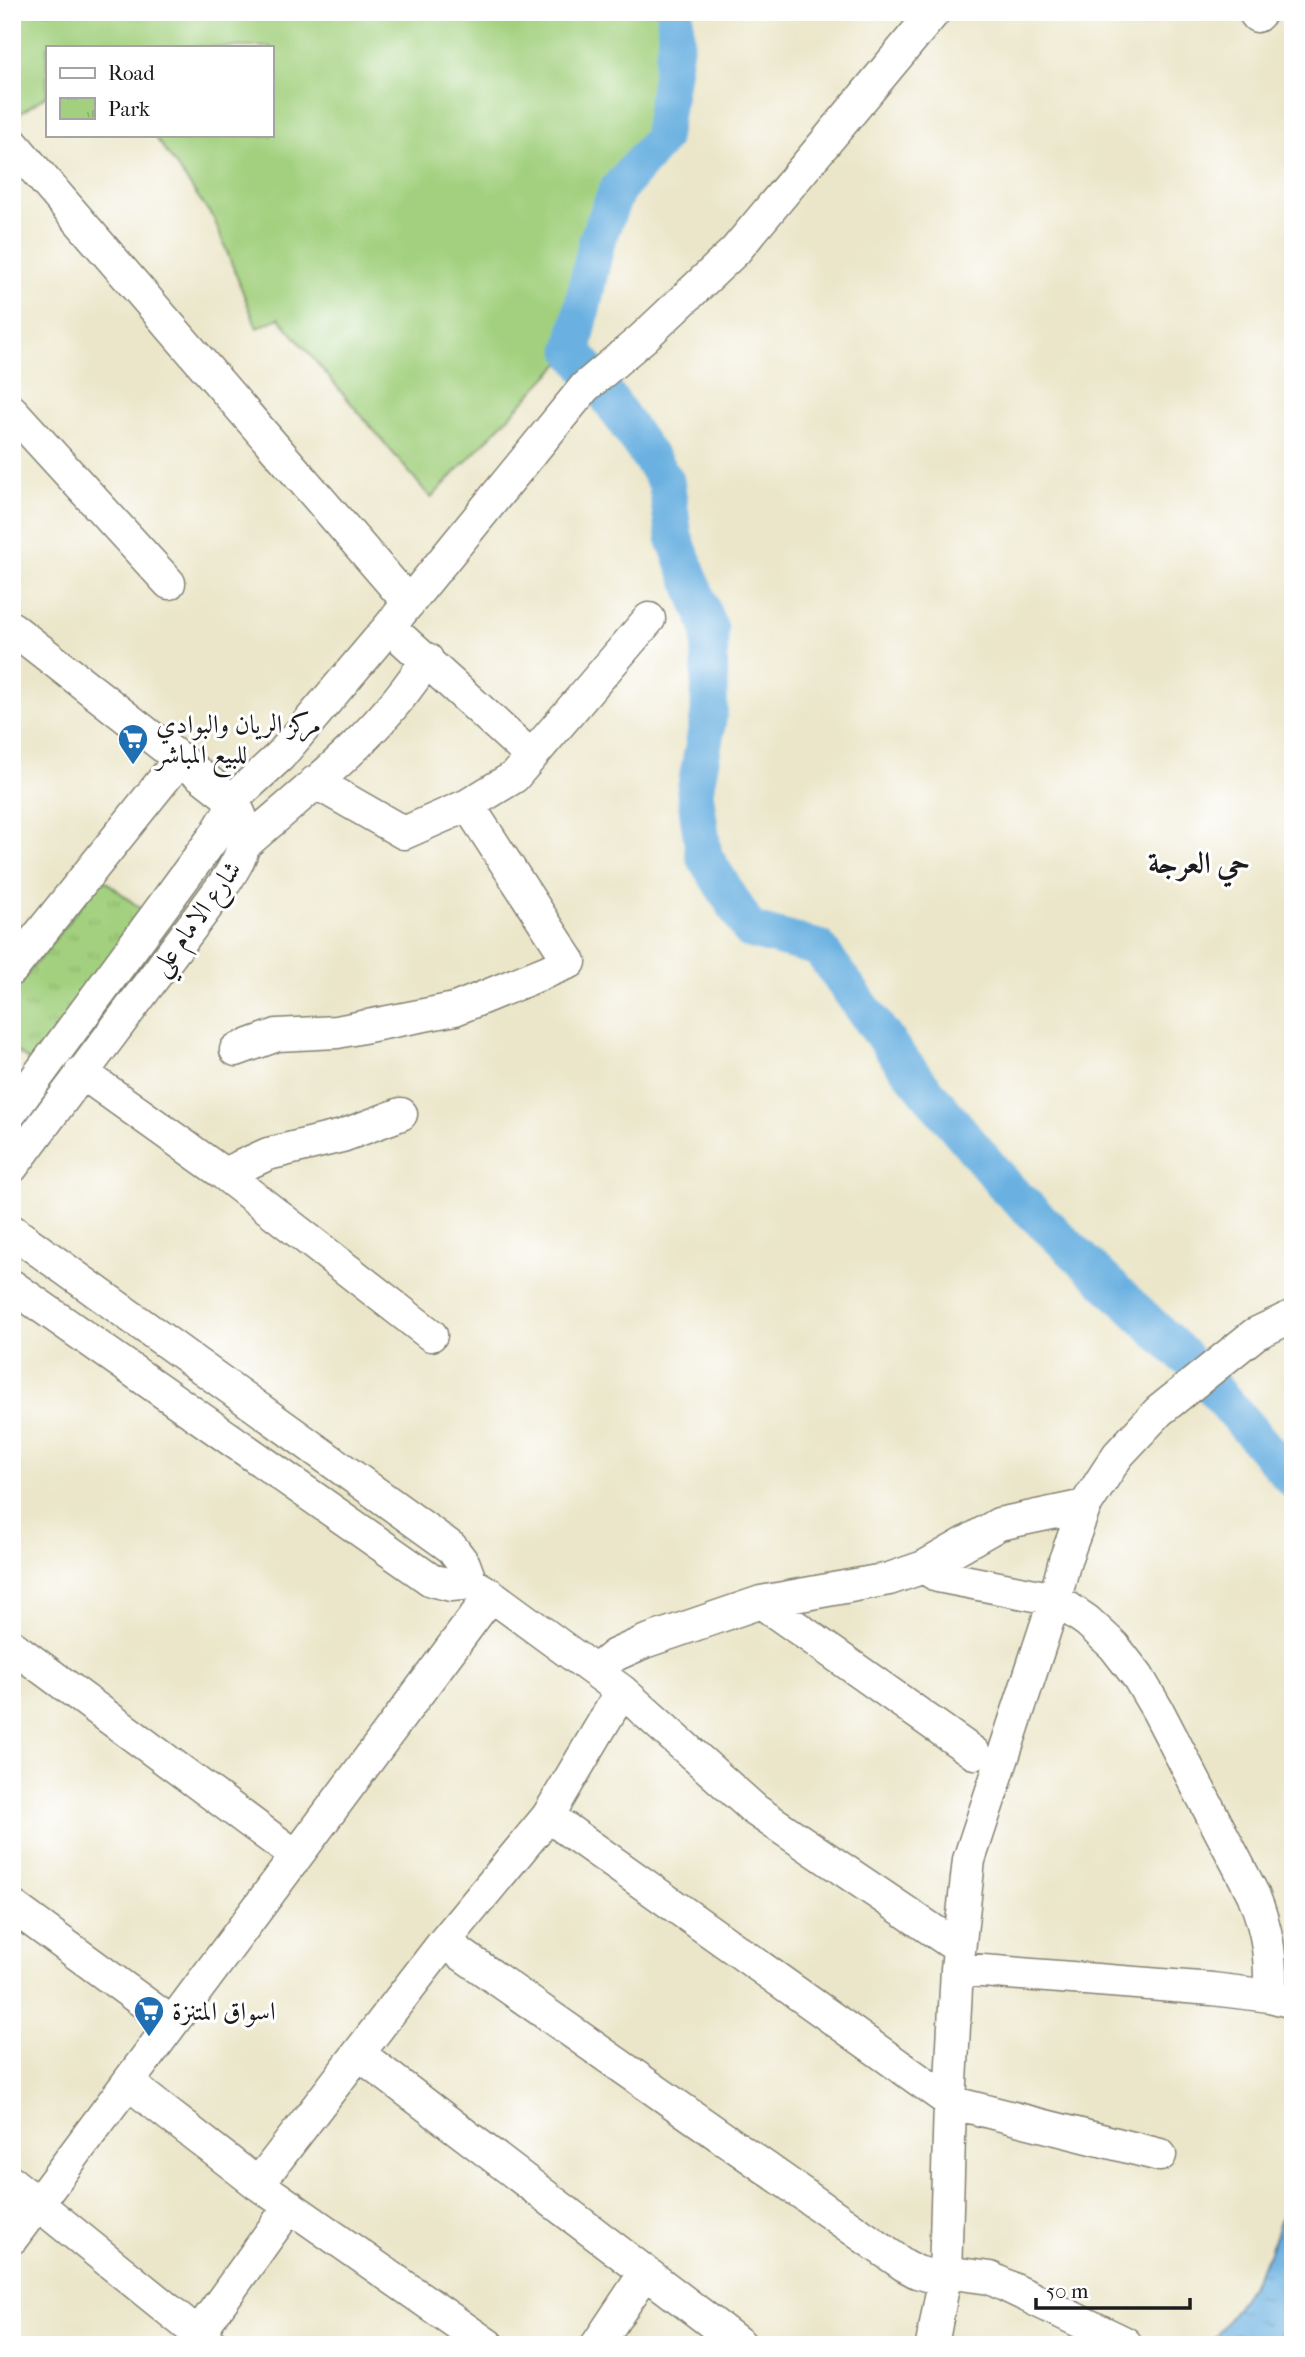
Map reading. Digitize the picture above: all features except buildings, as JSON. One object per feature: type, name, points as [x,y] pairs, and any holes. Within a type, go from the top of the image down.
[{"type":"street","points":[[12,628],[232,800],[279,756],[399,615],[585,387],[643,338],[735,251],[934,12]]},
{"type":"street","points":[[1254,12],[1257,16],[1261,12]]},
{"type":"street","points":[[12,143],[399,615],[427,659],[531,756]]},
{"type":"street","points":[[12,411],[169,583]]},
{"type":"street","points":[[315,782],[404,833],[468,805],[514,777],[649,619]]},
{"type":"street","points":[[245,844],[381,721],[427,659]]},
{"type":"street","points":[[12,969],[180,759]]},
{"type":"street","name":"شارع الامام علي","points":[[12,1167],[226,881],[245,844],[243,821],[232,800]]},
{"type":"street","name":"شارع الامام علي","points":[[12,1111],[23,1071],[216,834],[229,814],[232,800]]},
{"type":"street","points":[[236,1050],[277,1035],[337,1032],[455,1009],[569,962],[468,805]]},
{"type":"street","points":[[81,1072],[224,1174],[431,1335]]},
{"type":"street","points":[[224,1174],[268,1154],[342,1136],[401,1114]]},
{"type":"street","points":[[12,1231],[452,1548],[481,1589],[622,1691],[755,1810],[958,1958],[1281,1999],[1265,1923],[1257,1904],[1158,1712],[1138,1677],[1114,1646],[1087,1621],[1055,1599],[938,1576],[924,1567]]},
{"type":"street","points":[[12,1286],[431,1580],[481,1589]]},
{"type":"street","points":[[932,2345],[945,2276],[950,2102],[958,1958],[969,1860],[1055,1599],[1065,1560],[1085,1506],[1118,1455],[1159,1411],[1255,1334],[1293,1317]]},
{"type":"street","points":[[595,1671],[615,1655],[644,1642],[761,1602],[889,1579],[924,1567],[999,1524],[1085,1506]]},
{"type":"street","points":[[12,2238],[296,1856],[481,1589]]},
{"type":"street","points":[[761,1602],[974,1753]]},
{"type":"street","points":[[12,1646],[296,1856]]},
{"type":"street","points":[[258,2184],[444,1942],[548,1816],[622,1691]]},
{"type":"street","points":[[548,1816],[950,2102],[1160,2155]]},
{"type":"street","points":[[12,1906],[172,2023]]},
{"type":"street","points":[[444,1942],[904,2265],[931,2276],[974,2275],[990,2278],[1125,2343]]},
{"type":"street","points":[[359,2054],[741,2345]]},
{"type":"street","points":[[128,2083],[258,2184],[488,2345]]},
{"type":"street","points":[[12,2183],[207,2342],[290,2206]]},
{"type":"street","points":[[597,2345],[645,2273]]},
{"type":"green space","points":[[12,12],[675,12],[676,40],[661,139],[617,190],[597,240],[573,350],[431,498],[279,318],[257,328],[214,219],[155,136],[273,136],[273,46],[46,46],[46,96],[12,119]]},
{"type":"green space","points":[[102,878],[147,914],[31,1062],[12,1048],[12,994]]},
{"type":"water","points":[[1293,2182],[1293,2345],[1210,2345],[1247,2292],[1269,2254]]},
{"type":"waterway","points":[[592,375],[573,350],[597,240],[617,190],[661,139],[676,40],[675,12]]},
{"type":"waterway","points":[[601,387],[666,481],[674,537],[710,630],[709,714],[695,792],[704,856],[750,930],[819,948],[899,1058],[1008,1189],[1184,1356]]},
{"type":"waterway","points":[[1214,1389],[1293,1480]]},
{"type":"place","name":"مركز الريان والبوادي للبيع المباشر","points":[[133,766]]},
{"type":"place","name":"اسواق المتنزة","points":[[149,2038]]},
{"type":"district","name":"حي العرجة","points":[[1199,863]]}]
